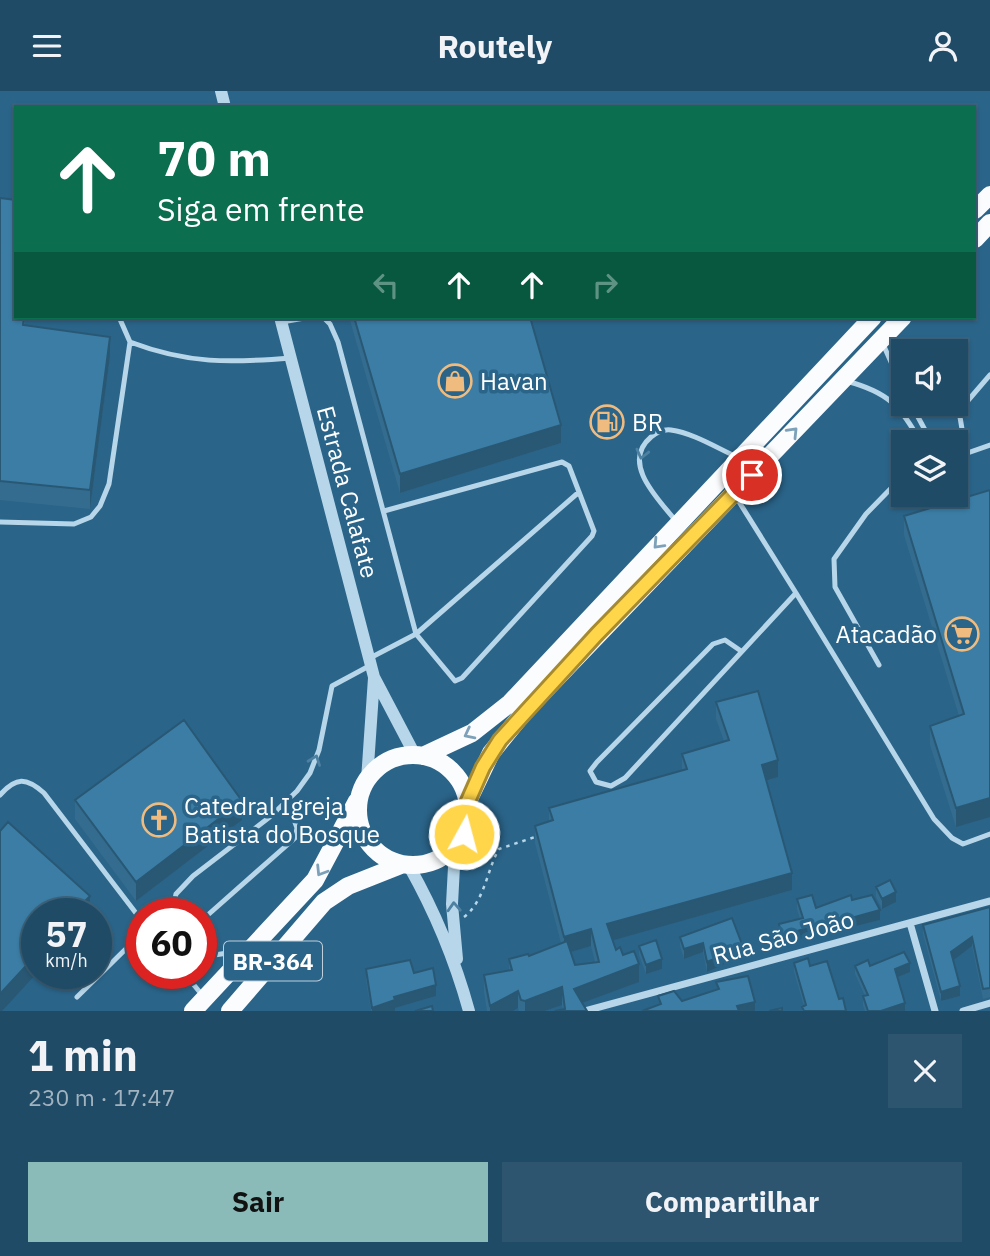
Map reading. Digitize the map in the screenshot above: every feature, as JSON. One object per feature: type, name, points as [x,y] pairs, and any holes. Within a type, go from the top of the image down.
[{"type":"main road","points":[[976,209],[990,195]]},
{"type":"main road","name":"BR-364","points":[[230,1011],[324,902],[348,886],[405,866],[434,862],[455,848],[464,834],[468,801],[517,707],[678,523],[871,319]]},
{"type":"main road","name":"BR-364","points":[[199,1005],[315,880],[363,787],[387,761],[419,755],[479,729],[517,707],[734,494],[901,319]]},
{"type":"main road","points":[[419,755],[453,771],[463,785],[468,801]]},
{"type":"main road","points":[[363,787],[360,821],[371,846],[384,858],[405,866]]},
{"type":"street","name":"Estrada Calafate","points":[[281,320],[372,667],[419,755]]},
{"type":"street","name":"Estrada Calafate","points":[[363,787],[372,667]]},
{"type":"street","points":[[455,848],[452,904],[457,966]]},
{"type":"street","points":[[405,866],[427,897],[457,966],[469,1011]]},
{"type":"street","name":"Rua São João","points":[[585,1011],[990,901]]},
{"type":"street","points":[[910,923],[935,1011]]},
{"type":"street","points":[[963,1011],[990,1003]]},
{"type":"lane","points":[[0,521],[74,524],[91,517],[100,506],[109,484],[130,342],[120,319]]},
{"type":"lane","points":[[325,319],[338,342],[416,634],[451,680],[461,678],[594,531],[568,463],[562,462],[384,511]]},
{"type":"lane","points":[[881,341],[891,363]]},
{"type":"lane","points":[[130,342],[164,355],[202,362],[291,358]]},
{"type":"lane","points":[[962,430],[959,411],[990,375]]},
{"type":"lane","points":[[843,380],[887,396],[907,417],[914,430]]},
{"type":"lane","points":[[678,523],[648,487],[639,466],[640,451],[646,441],[656,433],[669,429],[740,458]]},
{"type":"lane","points":[[968,452],[990,445]]},
{"type":"lane","points":[[879,665],[835,587],[834,559],[866,514],[891,488]]},
{"type":"lane","points":[[175,898],[193,876],[287,801],[310,773],[332,685],[372,667],[416,634],[579,492]]},
{"type":"lane","points":[[734,494],[934,819],[952,838],[963,844],[990,834]]},
{"type":"lane","points":[[741,651],[724,640],[713,644],[597,762],[590,771],[596,782],[611,786],[625,778],[796,593]]},
{"type":"lane","points":[[0,795],[18,780],[26,780],[44,793],[126,900]]},
{"type":"lane","points":[[217,907],[295,838],[297,828],[287,801]]},
{"type":"lane","points":[[77,997],[126,949]]},
{"type":"lane","points":[[217,954],[251,949]]},
{"type":"lane","points":[[192,989],[199,1005]]},
{"type":"path","points":[[455,923],[468,914],[491,874],[491,862],[499,849],[538,836]]},
{"type":"building","points":[[0,198],[14,200],[14,319],[24,319],[23,325],[110,337],[90,490],[0,481]]},
{"type":"building","name":"Havan","points":[[355,319],[531,319],[561,425],[400,474]]},
{"type":"building","name":"Atacadão","points":[[990,490],[990,798],[956,808],[930,726],[964,714],[904,516],[934,507],[968,507],[968,497]]},
{"type":"building","points":[[758,691],[778,760],[762,765],[792,873],[607,924],[616,950],[620,947],[623,955],[634,951],[639,964],[574,989],[587,1011],[555,1011],[565,1009],[562,987],[525,1001],[521,1000],[518,991],[490,1006],[484,975],[512,970],[509,959],[528,954],[529,956],[567,941],[575,965],[599,962],[591,929],[564,937],[535,826],[553,820],[549,808],[687,769],[682,754],[729,740],[716,702]]},
{"type":"building","name":"Catedral Igreja Batista do Bosque","points":[[184,720],[242,801],[136,882],[75,800]]},
{"type":"building","points":[[8,822],[90,896],[21,898],[21,971],[0,994],[0,831]]},
{"type":"building","points":[[890,880],[896,892],[882,899],[876,887]]},
{"type":"building","points":[[812,895],[816,908],[851,895],[852,900],[872,895],[880,910],[844,920],[843,917],[781,936],[779,924],[803,918],[797,899]]},
{"type":"building","points":[[990,907],[990,988],[983,989],[972,937],[951,952],[960,986],[941,992],[923,925]]},
{"type":"building","points":[[732,918],[743,947],[707,962],[703,943],[684,949],[680,937]]},
{"type":"building","points":[[656,940],[662,959],[646,965],[639,946]]},
{"type":"building","points":[[904,952],[910,963],[895,969],[905,1003],[881,1011],[868,1011],[863,996],[868,995],[855,966],[868,960],[870,966]]},
{"type":"building","points":[[808,958],[810,966],[827,961],[839,999],[843,998],[846,1011],[804,1011],[802,1007],[806,1005],[794,963]]},
{"type":"building","points":[[410,960],[414,973],[433,968],[436,985],[394,997],[395,1000],[372,1008],[366,969]]},
{"type":"building","points":[[748,976],[755,1002],[737,1006],[739,1011],[642,1011],[661,1004],[658,996],[674,991],[682,1001],[719,989],[716,982]]},
{"type":"building","points":[[432,1006],[433,1011],[415,1011]]},
{"type":"place","name":"Havan","points":[[455,381]]},
{"type":"place","name":"BR","points":[[607,422]]},
{"type":"place","name":"Atacadão","points":[[962,634]]},
{"type":"place","name":"Catedral Igreja Batista do Bosque","points":[[159,820]]},
{"type":"route","points":[[464,834],[468,801],[475,782],[500,740],[597,634],[752,475]]}]
